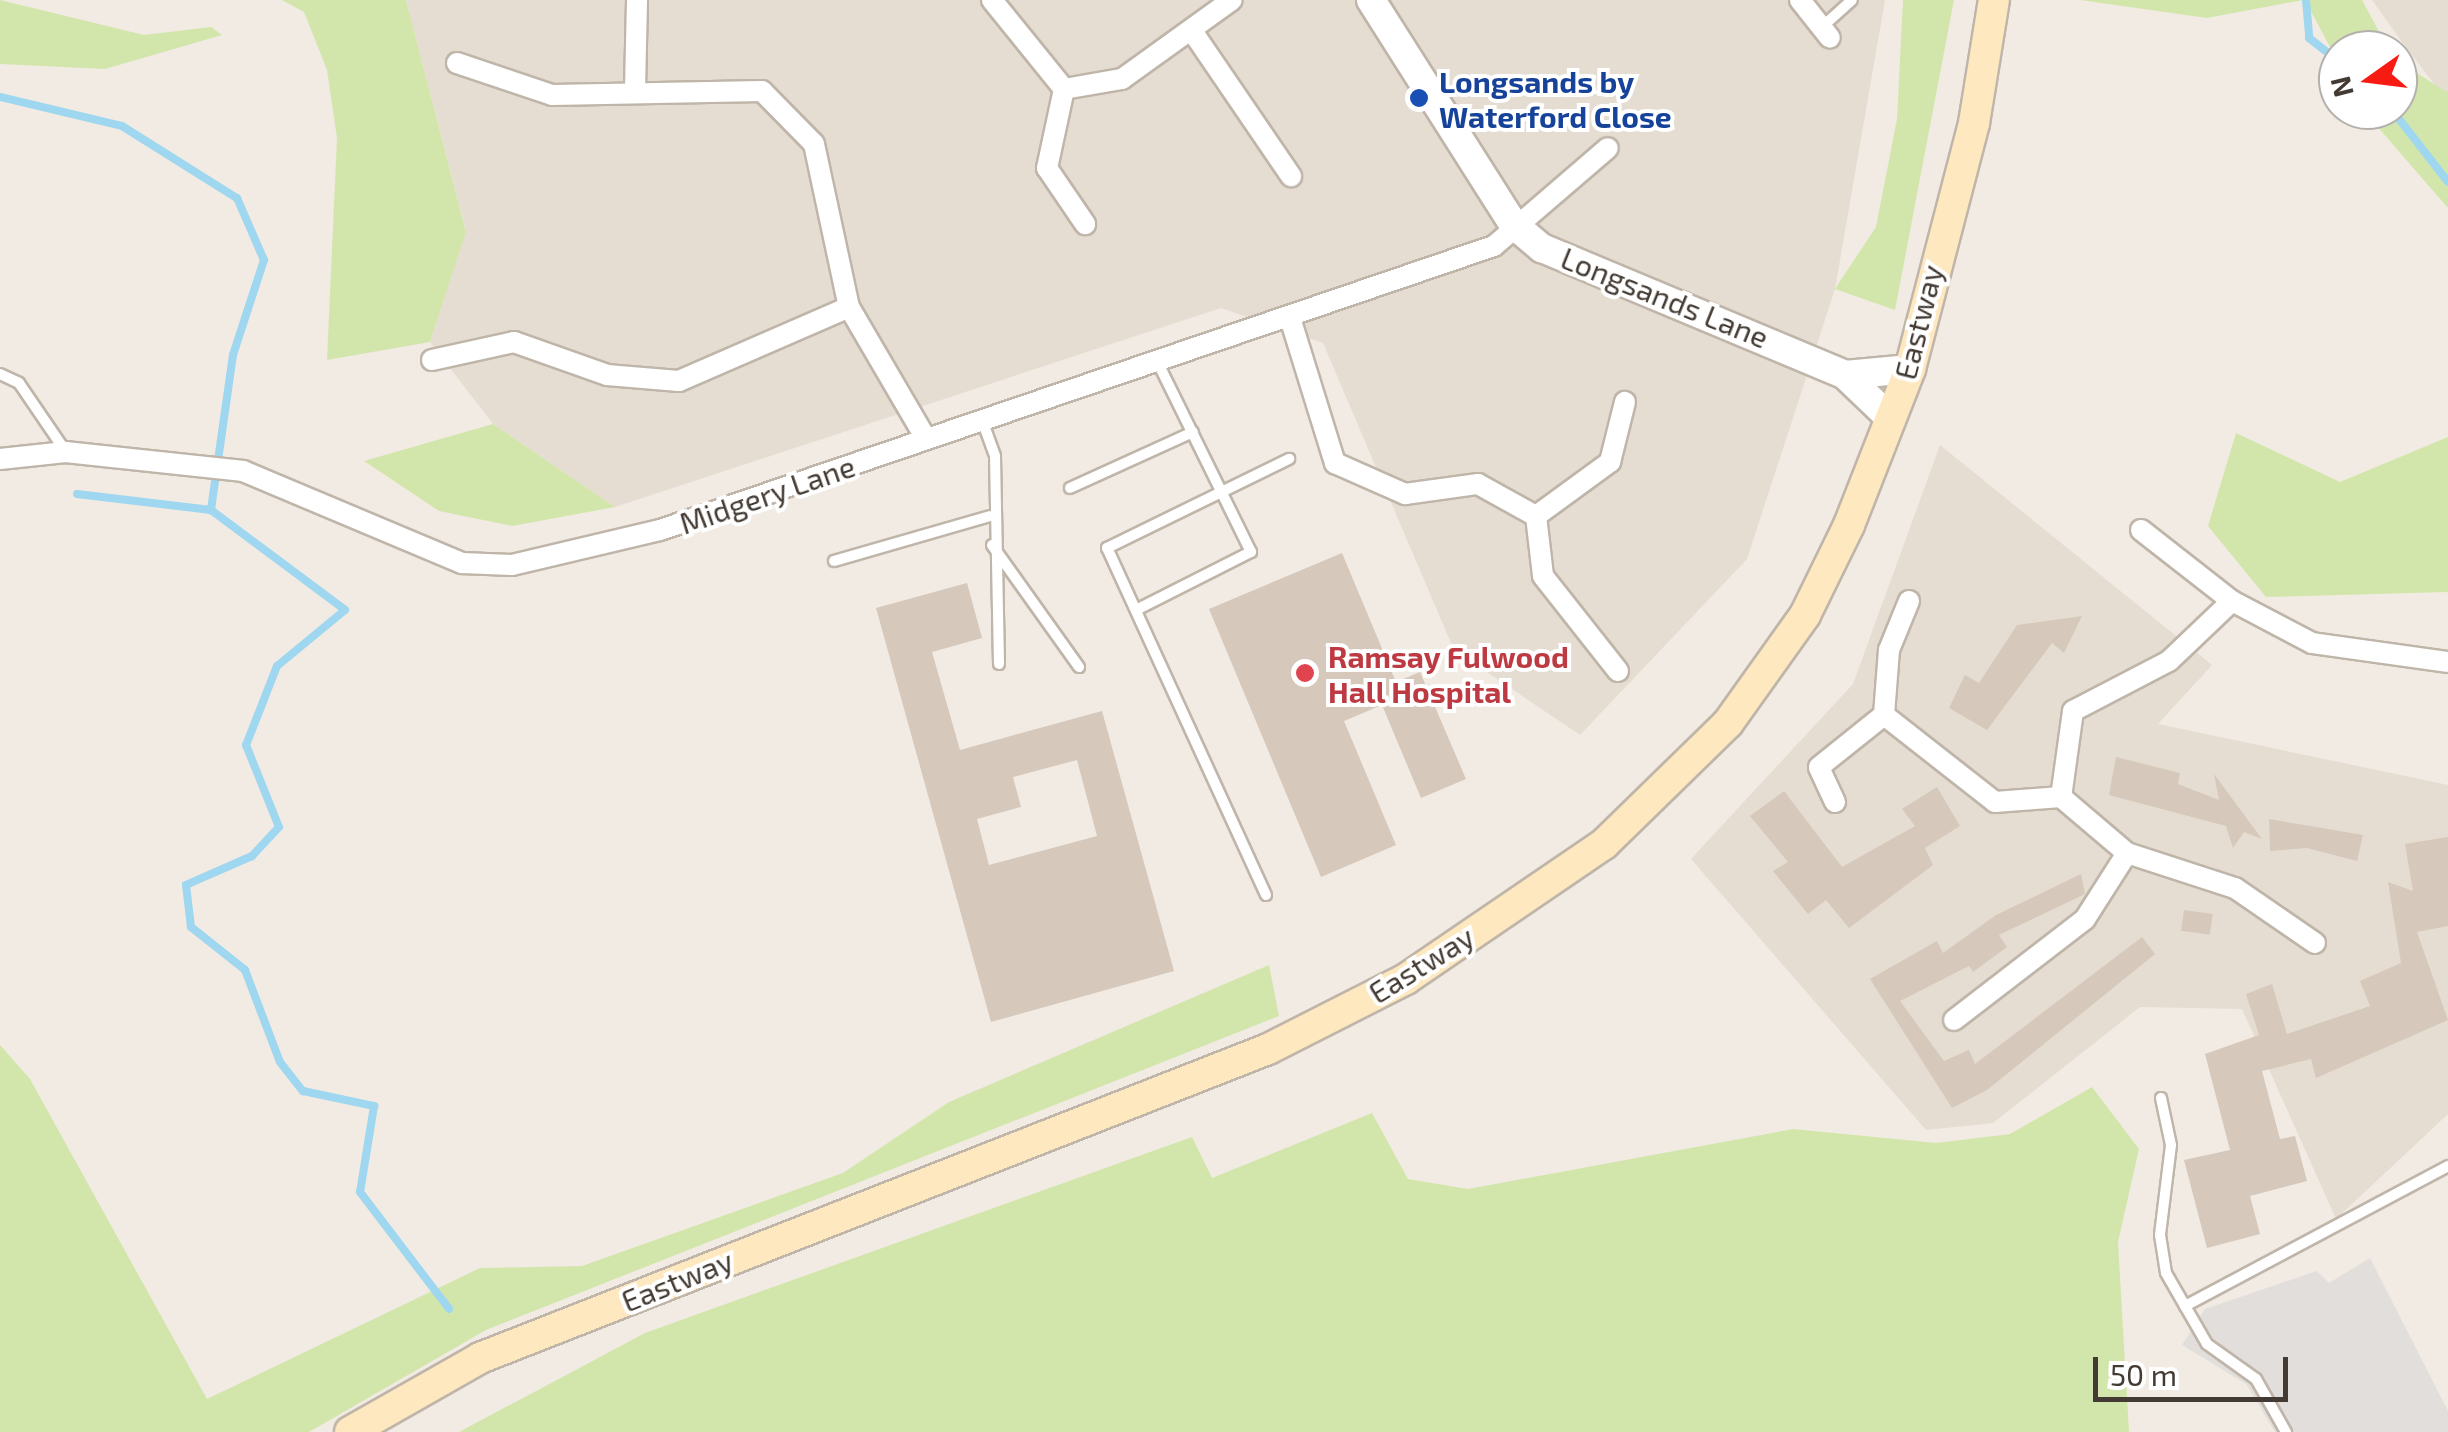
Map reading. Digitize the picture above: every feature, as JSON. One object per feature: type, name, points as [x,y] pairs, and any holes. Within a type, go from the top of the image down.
[{"type":"main road","name":"Eastway","points":[[350,1432],[480,1358],[1268,1049],[1406,979],[1604,844],[1728,722],[1805,615],[1892,419],[1910,369],[1974,123],[1994,0]]},
{"type":"street","points":[[636,0],[636,89]]},
{"type":"street","points":[[992,0],[1064,89]]},
{"type":"street","points":[[1064,89],[1122,80],[1232,0]]},
{"type":"street","name":"Longsands Lane","points":[[1371,0],[1513,224],[1542,248],[1845,374],[1892,419]]},
{"type":"street","points":[[1800,0],[1826,33]]},
{"type":"street","points":[[1192,30],[1291,176]]},
{"type":"street","points":[[457,63],[552,95],[636,89],[762,92],[814,144],[849,308],[926,439]]},
{"type":"street","points":[[1064,89],[1047,168],[1085,224]]},
{"type":"street","name":"Midgery Lane","points":[[0,460],[66,452],[188,462],[243,471],[462,563],[512,565],[660,530],[981,419],[1290,320],[1494,246],[1513,224],[1608,148]]},
{"type":"street","points":[[432,360],[514,342],[608,375],[679,381],[849,308]]},
{"type":"street","points":[[1290,320],[1336,462],[1405,494],[1478,484],[1536,516]]},
{"type":"street","name":"Longsands Lane","points":[[1845,374],[1910,369]]},
{"type":"street","points":[[1536,516],[1610,462],[1625,402]]},
{"type":"street","points":[[1536,516],[1543,576],[1618,672]]},
{"type":"street","points":[[2141,530],[2232,601],[2312,643],[2448,662]]},
{"type":"street","points":[[1836,802],[1819,767],[1884,715],[1889,650],[1909,601]]},
{"type":"street","points":[[2061,797],[2073,710],[2169,662],[2232,601]]},
{"type":"street","points":[[1884,715],[1995,802],[2061,797],[2127,853],[2235,888],[2315,943]]},
{"type":"street","points":[[1954,1020],[2085,919],[2127,853]]},
{"type":"lane","points":[[1826,33],[1852,0]]},
{"type":"lane","points":[[1136,610],[1251,552],[1157,361]]},
{"type":"lane","points":[[0,374],[19,383],[66,452]]},
{"type":"lane","points":[[981,419],[995,456],[990,516],[999,664]]},
{"type":"lane","points":[[1070,488],[1194,432]]},
{"type":"lane","points":[[1266,896],[1107,548],[1222,488],[1289,460]]},
{"type":"lane","points":[[834,561],[990,516]]},
{"type":"lane","points":[[992,544],[1078,666]]},
{"type":"lane","points":[[2161,1098],[2171,1145],[2160,1235],[2185,1306],[2207,1344],[2256,1379],[2286,1432]]},
{"type":"lane","points":[[2185,1306],[2448,1166]]},
{"type":"shaded area","points":[[406,0],[1885,0],[1835,289],[1747,559],[1580,735],[1454,650],[1323,343],[1221,308],[615,507],[493,424],[430,342],[466,231]]},
{"type":"shaded area","points":[[2372,0],[2448,0],[2448,102],[2418,63],[2418,30],[2393,30]]},
{"type":"shaded area","points":[[1940,445],[2212,665],[2158,724],[2448,785],[2448,1114],[2336,1219],[2242,1009],[2140,1007],[1993,1123],[1926,1130],[1691,859],[1853,684]]},
{"type":"shaded area","points":[[2370,1258],[2448,1411],[2448,1432],[2275,1432],[2246,1384],[2182,1345],[2205,1309],[2317,1271],[2329,1283]]},
{"type":"green space","points":[[0,0],[144,35],[211,27],[222,35],[105,69],[0,64]]},
{"type":"green space","points":[[282,0],[406,0],[466,232],[430,342],[327,360],[337,138],[327,70],[304,12]]},
{"type":"green space","points":[[1903,0],[1954,0],[1895,310],[1835,289],[1876,227],[1897,119]]},
{"type":"green space","points":[[2080,0],[2303,0],[2207,18]]},
{"type":"green space","points":[[2305,0],[2362,0],[2378,30],[2321,30]]},
{"type":"green space","points":[[2418,74],[2448,93],[2448,208],[2380,130],[2418,130]]},
{"type":"green space","points":[[493,424],[615,507],[512,526],[439,511],[364,461]]},
{"type":"green space","points":[[2236,433],[2340,482],[2448,437],[2448,592],[2266,597],[2208,526]]},
{"type":"green space","points":[[1269,965],[1279,1016],[486,1330],[309,1432],[0,1432],[0,1045],[30,1079],[207,1399],[480,1268],[582,1266],[843,1173],[949,1102]]},
{"type":"green space","points":[[2092,1087],[2139,1149],[2118,1242],[2129,1432],[459,1432],[645,1333],[1192,1137],[1212,1178],[1372,1113],[1408,1179],[1468,1189],[1793,1129],[1936,1143],[2010,1134]]},
{"type":"building","points":[[1342,553],[1396,682],[1420,672],[1466,779],[1421,798],[1382,705],[1344,721],[1396,845],[1321,877],[1209,609]]},
{"type":"building","points":[[967,583],[982,638],[932,652],[960,750],[1102,711],[1174,971],[991,1022],[876,608]],"holes":[[[1077,760],[1097,836],[989,865],[977,819],[1021,807],[1013,777]]]},
{"type":"building","points":[[2082,616],[2064,653],[2052,643],[1987,730],[1949,708],[1965,675],[1979,683],[2017,625]]},
{"type":"building","points":[[2116,757],[2180,773],[2178,784],[2219,800],[2214,774],[2262,839],[2244,832],[2233,848],[2226,826],[2109,795]]},
{"type":"building","points":[[1937,787],[1960,826],[1925,848],[1933,865],[1849,928],[1826,900],[1808,914],[1773,871],[1788,862],[1750,816],[1784,791],[1842,867],[1915,826],[1902,809]]},
{"type":"building","points":[[2269,819],[2363,835],[2357,861],[2307,848],[2270,851]]},
{"type":"building","points":[[2448,837],[2448,926],[2417,932],[2448,1020],[2316,1078],[2311,1059],[2262,1071],[2280,1139],[2295,1136],[2307,1181],[2250,1196],[2260,1234],[2207,1248],[2184,1160],[2230,1150],[2205,1054],[2259,1035],[2246,994],[2272,984],[2287,1034],[2370,1006],[2360,981],[2401,963],[2388,882],[2413,891],[2405,844]]},
{"type":"building","points":[[2081,874],[2085,894],[1999,935],[2007,947],[1973,972],[1969,966],[1900,1001],[1944,1061],[1969,1050],[1975,1064],[2142,937],[2155,954],[1987,1090],[1952,1108],[1870,979],[1937,941],[1943,953],[1996,915]]},
{"type":"building","points":[[2184,910],[2213,914],[2210,935],[2181,931]]},
{"type":"waterway","points":[[2306,0],[2309,38],[2318,45]]},
{"type":"waterway","points":[[0,97],[122,126],[237,198],[264,260],[233,355],[211,510],[345,610],[277,666],[246,745],[279,827],[252,856],[186,885],[191,927],[245,970],[280,1062],[303,1091],[374,1106],[360,1192],[449,1309]]},
{"type":"waterway","points":[[2408,130],[2448,182]]},
{"type":"waterway","points":[[77,494],[211,510]]},
{"type":"place","name":"Longsands by Waterford Close","points":[[1419,98]]},
{"type":"place","name":"Ramsay Fulwood Hall Hospital","points":[[1305,673]]}]
